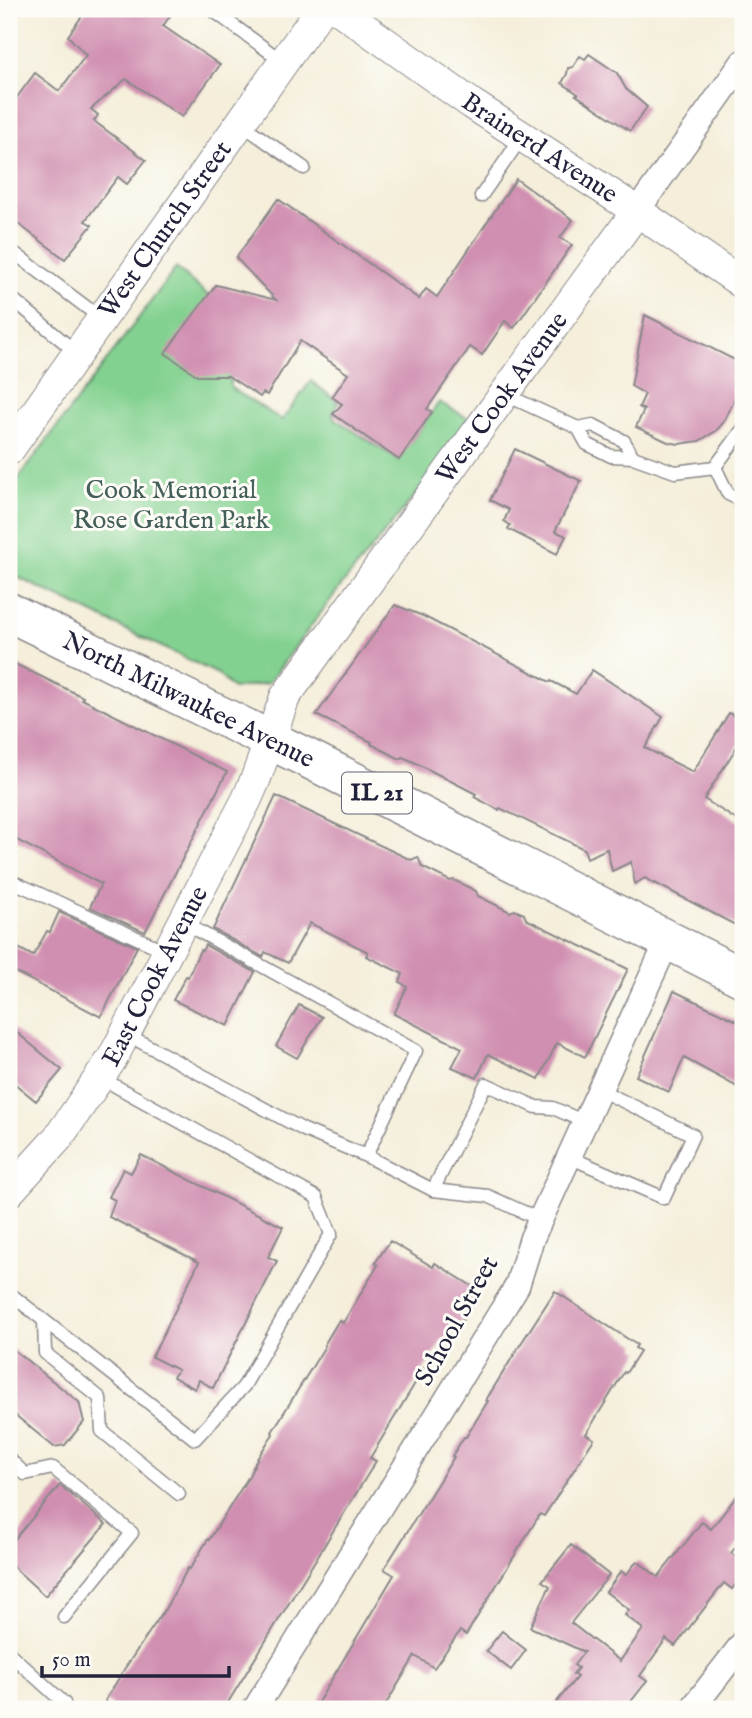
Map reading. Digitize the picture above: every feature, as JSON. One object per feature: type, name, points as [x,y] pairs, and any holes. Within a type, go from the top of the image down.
[{"type":"main road","name":"North Milwaukee Avenue","points":[[9,612],[743,978]]},
{"type":"street","name":"West Church Street","points":[[10,445],[321,9]]},
{"type":"street","name":"Brainerd Avenue","points":[[338,9],[472,104],[637,211],[743,284]]},
{"type":"street","name":"West Cook Avenue","points":[[269,740],[285,697],[743,62]]},
{"type":"street","name":"East Cook Avenue","points":[[9,1192],[58,1138],[101,1078],[247,799],[269,740]]},
{"type":"street","name":"School Street","points":[[255,1709],[517,1286],[532,1238],[668,940]]},
{"type":"street","points":[[692,1709],[743,1643]]},
{"type":"lane","points":[[9,13],[14,9]]},
{"type":"lane","points":[[211,9],[282,61]]},
{"type":"lane","points":[[240,123],[304,169]]},
{"type":"lane","points":[[481,197],[522,136]]},
{"type":"lane","points":[[9,249],[102,319]]},
{"type":"lane","points":[[9,296],[78,353]]},
{"type":"lane","points":[[504,394],[578,428],[587,444],[611,456],[633,457],[675,472],[715,467],[743,429]]},
{"type":"lane","points":[[578,428],[593,425],[624,441],[633,457]]},
{"type":"lane","points":[[715,467],[728,494],[743,501]]},
{"type":"lane","points":[[9,880],[168,952]]},
{"type":"lane","points":[[183,923],[416,1051],[366,1156]]},
{"type":"lane","points":[[126,1034],[304,1130],[366,1156],[433,1190],[488,1196],[541,1220]]},
{"type":"lane","points":[[9,1293],[195,1439],[244,1386],[331,1234],[316,1197],[101,1078]]},
{"type":"lane","points":[[433,1190],[486,1084],[536,1107],[553,1108],[585,1122]]},
{"type":"lane","points":[[569,1157],[664,1198],[693,1136],[600,1090]]},
{"type":"lane","points":[[44,1321],[44,1353],[100,1398],[102,1431],[179,1494]]},
{"type":"lane","points":[[9,1460],[25,1474],[53,1468],[132,1533],[64,1617]]},
{"type":"lane","points":[[9,1653],[64,1703],[66,1709]]},
{"type":"green space","name":"Cook Memorial Rose Garden Park","points":[[176,268],[224,309],[231,388],[282,420],[311,381],[338,402],[334,418],[398,460],[439,402],[475,422],[341,586],[268,683],[233,689],[218,674],[9,573],[9,491]]},
{"type":"building","points":[[87,9],[175,9],[163,26],[220,65],[182,117],[126,79],[91,109],[98,115],[94,121],[146,160],[127,184],[118,177],[85,221],[92,225],[65,259],[9,217],[9,108],[35,73],[59,91],[86,55],[68,36]]},
{"type":"building","points":[[589,54],[617,73],[626,89],[647,107],[630,131],[562,83],[568,68],[573,67],[580,56],[585,59]]},
{"type":"building","points":[[516,179],[573,220],[560,238],[572,245],[514,328],[505,321],[482,355],[470,347],[427,409],[432,412],[399,460],[333,414],[342,404],[332,397],[348,374],[300,341],[267,395],[263,393],[260,397],[228,376],[198,376],[165,353],[216,285],[276,300],[236,258],[278,199],[419,299],[426,289],[437,297]]},
{"type":"building","points":[[645,315],[743,364],[743,383],[736,391],[723,423],[716,431],[699,441],[679,444],[668,442],[636,427],[644,410],[639,407],[645,394],[631,386]]},
{"type":"building","points":[[515,449],[581,481],[555,531],[566,536],[557,554],[508,529],[510,525],[504,521],[509,510],[490,500]]},
{"type":"building","points":[[395,605],[423,616],[576,694],[592,670],[663,717],[645,748],[693,772],[729,713],[743,720],[743,737],[704,799],[743,824],[743,929],[645,878],[635,884],[631,862],[612,871],[607,849],[587,858],[584,849],[500,808],[499,810],[474,797],[476,794],[412,761],[402,757],[400,759],[316,715]]},
{"type":"building","points":[[9,661],[227,772],[145,932],[90,907],[101,884],[9,836]]},
{"type":"building","points":[[276,796],[411,860],[418,857],[422,867],[476,891],[478,896],[510,912],[515,910],[524,914],[526,919],[628,969],[585,1057],[557,1043],[539,1079],[488,1054],[477,1078],[452,1067],[462,1048],[394,1014],[407,987],[400,982],[403,974],[366,956],[368,952],[310,923],[288,963],[265,952],[263,957],[213,929]]},
{"type":"building","points":[[59,912],[137,947],[101,1017],[9,969],[9,943],[33,956],[47,931],[50,932]]},
{"type":"building","points":[[205,945],[255,972],[228,1026],[173,1000]]},
{"type":"building","points":[[674,991],[743,1024],[743,1090],[684,1058],[669,1092],[636,1076]]},
{"type":"building","points":[[299,1005],[322,1017],[297,1058],[276,1046]]},
{"type":"building","points":[[9,1026],[62,1070],[36,1101],[9,1079]]},
{"type":"building","points":[[141,1155],[283,1227],[268,1257],[277,1261],[213,1388],[199,1380],[195,1389],[173,1377],[178,1370],[152,1357],[199,1262],[109,1217],[115,1200],[109,1197],[123,1169],[131,1173]]},
{"type":"building","points":[[390,1241],[433,1267],[435,1263],[472,1286],[471,1293],[477,1296],[448,1344],[442,1340],[420,1375],[370,1458],[376,1461],[224,1709],[119,1709],[105,1701],[249,1476],[339,1320],[343,1323]]},
{"type":"building","points":[[555,1291],[637,1345],[635,1348],[640,1351],[586,1434],[594,1439],[544,1516],[540,1514],[466,1635],[460,1631],[434,1668],[415,1656],[383,1709],[314,1709],[394,1575],[384,1569]]},
{"type":"building","points":[[9,1346],[79,1402],[84,1422],[65,1445],[54,1447],[9,1410]]},
{"type":"building","points":[[60,1485],[106,1524],[45,1596],[9,1563],[9,1546]]},
{"type":"building","points":[[743,1488],[743,1538],[731,1553],[743,1562],[743,1575],[732,1589],[724,1583],[675,1646],[666,1639],[640,1676],[647,1681],[625,1709],[551,1709],[577,1677],[573,1674],[578,1668],[574,1665],[584,1652],[530,1627],[550,1586],[542,1581],[571,1545],[609,1575],[571,1623],[620,1661],[643,1629],[625,1615],[629,1610],[606,1592],[621,1571],[626,1575],[637,1561],[658,1577],[702,1522],[711,1529]]},
{"type":"building","points":[[502,1631],[526,1650],[511,1670],[486,1651]]}]
